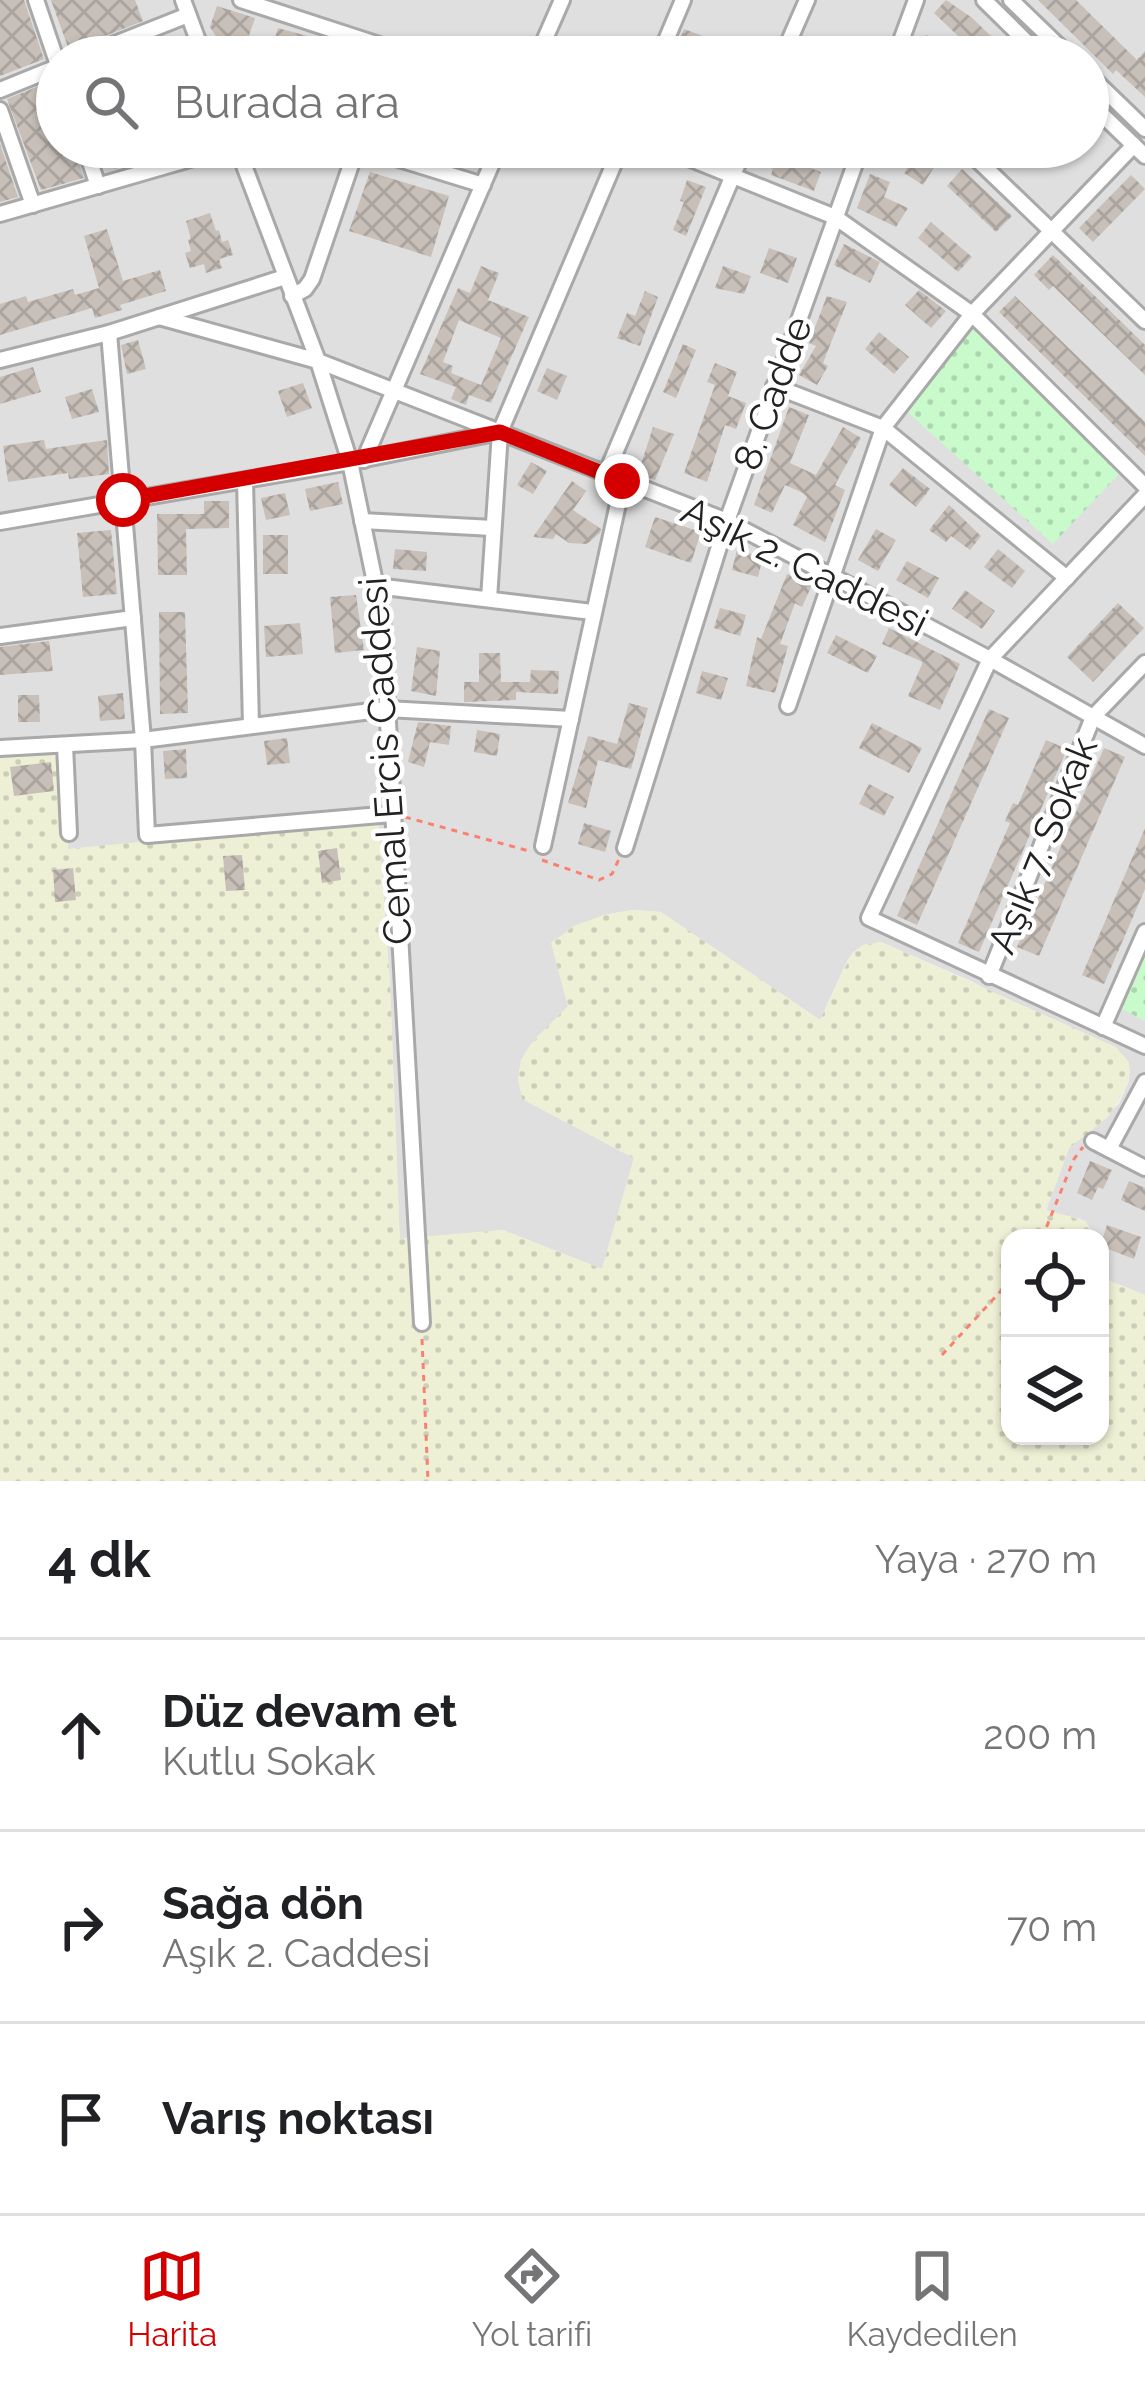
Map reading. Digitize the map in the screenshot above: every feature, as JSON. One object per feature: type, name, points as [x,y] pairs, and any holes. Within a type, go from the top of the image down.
[{"type":"street","points":[[36,0],[48,36]]},
{"type":"street","points":[[241,0],[352,36]]},
{"type":"street","points":[[547,36],[562,0]]},
{"type":"street","points":[[667,36],[683,0]]},
{"type":"street","points":[[791,36],[806,0]]},
{"type":"street","points":[[903,36],[916,0]]},
{"type":"street","points":[[984,0],[1021,36]]},
{"type":"street","points":[[1011,0],[1048,36]]},
{"type":"street","points":[[126,36],[185,8],[196,36]]},
{"type":"street","points":[[0,90],[36,74]]},
{"type":"street","points":[[1109,94],[1145,129]]},
{"type":"street","points":[[0,110],[33,205]]},
{"type":"street","points":[[788,706],[883,428],[972,314],[1140,150],[1109,121]]},
{"type":"street","points":[[92,168],[98,186]]},
{"type":"street","points":[[0,214],[161,168]]},
{"type":"street","name":"Cemal Ercis Caddesi","points":[[242,168],[357,461],[362,520],[382,616],[422,1324]]},
{"type":"street","points":[[292,296],[312,278],[351,168]]},
{"type":"street","points":[[427,168],[483,185]]},
{"type":"street","points":[[357,461],[394,391],[490,168]]},
{"type":"street","points":[[489,599],[500,432],[611,168]]},
{"type":"street","points":[[712,168],[835,217],[972,314],[1145,490],[990,659],[869,918],[1145,1046]]},
{"type":"street","points":[[606,474],[736,168]]},
{"type":"street","name":"8. Cadde","points":[[625,848],[727,521],[853,168]]},
{"type":"street","points":[[987,168],[1145,321]]},
{"type":"street","points":[[0,361],[109,333],[285,277]]},
{"type":"street","name":"Aşık 2. Caddesi","points":[[159,317],[318,361],[727,521],[1145,746]]},
{"type":"street","points":[[109,333],[147,835],[392,814]]},
{"type":"street","points":[[775,386],[883,428],[1067,578]]},
{"type":"street","points":[[0,522],[500,432]]},
{"type":"street","points":[[244,481],[251,725]]},
{"type":"street","points":[[543,846],[622,481]]},
{"type":"street","points":[[362,520],[494,528]]},
{"type":"street","points":[[376,586],[592,612]]},
{"type":"street","points":[[0,636],[133,618]]},
{"type":"street","name":"Aşık 7. Sokak","points":[[989,976],[1093,717],[1145,663]]},
{"type":"street","points":[[0,748],[143,740],[387,710],[571,719]]},
{"type":"street","points":[[65,745],[70,833]]},
{"type":"street","points":[[1102,1027],[1145,932]]},
{"type":"street","points":[[1109,1150],[1145,1082]]},
{"type":"street","points":[[1094,1141],[1145,1168]]},
{"type":"path","points":[[392,814],[527,850],[543,862],[594,880],[612,874],[625,848]]},
{"type":"path","points":[[1046,1229],[1074,1160],[1094,1141]]},
{"type":"path","points":[[942,1355],[1001,1291]]},
{"type":"path","points":[[422,1324],[428,1481]]},
{"type":"shaded area","points":[[0,0],[1145,0],[1145,1295],[1109,1281],[1109,1229],[1090,1229],[1081,1219],[1046,1211],[1069,1148],[1119,1104],[1130,1068],[971,981],[881,942],[863,945],[848,959],[820,1020],[661,912],[604,915],[552,942],[568,1007],[536,1038],[519,1070],[522,1099],[634,1158],[602,1269],[503,1230],[399,1239],[390,984],[378,820],[68,849],[61,755],[0,758]]},
{"type":"green space","points":[[964,314],[1120,473],[1053,544],[901,406]]},
{"type":"green space","points":[[61,755],[68,849],[378,819],[400,1239],[503,1230],[602,1269],[634,1158],[522,1099],[518,1079],[530,1045],[568,1006],[551,943],[576,925],[604,915],[661,912],[820,1020],[852,953],[881,942],[1116,1047],[1129,1062],[1129,1081],[1108,1117],[1069,1148],[1046,1210],[1085,1221],[1091,1229],[1001,1229],[1001,1445],[1109,1445],[1109,1281],[1145,1295],[1145,1481],[0,1481],[0,758]]},
{"type":"green space","points":[[1145,925],[1145,1021],[1114,1005],[1112,989]]},
{"type":"building","points":[[0,0],[24,0],[36,36],[36,62],[0,76]]},
{"type":"building","points":[[51,0],[135,0],[143,21],[105,36],[64,36]]},
{"type":"building","points":[[946,0],[991,36],[958,36],[934,13]]},
{"type":"building","points":[[1038,0],[1076,0],[1137,60],[1145,51],[1145,97],[1116,70],[1113,74],[1109,70],[1109,36],[1074,36]]},
{"type":"building","points":[[217,6],[255,18],[249,36],[216,36],[210,27]]},
{"type":"building","points":[[278,28],[307,36],[276,36]]},
{"type":"building","points":[[36,87],[36,168],[81,168],[84,178],[41,190],[7,99]]},
{"type":"building","points":[[0,144],[18,197],[0,202]]},
{"type":"building","points":[[907,168],[934,168],[923,185],[904,173]]},
{"type":"building","points":[[773,169],[821,172],[814,191],[771,175]]},
{"type":"building","points":[[962,169],[1012,216],[996,232],[947,186]]},
{"type":"building","points":[[370,172],[449,196],[431,257],[349,231]]},
{"type":"building","points":[[870,174],[890,182],[884,197],[908,208],[896,227],[857,208]]},
{"type":"building","points":[[1131,175],[1145,189],[1093,242],[1079,228]]},
{"type":"building","points":[[687,180],[706,187],[686,236],[673,230]]},
{"type":"building","points":[[210,213],[233,255],[219,259],[222,268],[206,273],[204,264],[190,268],[185,253],[191,251],[186,221]]},
{"type":"building","points":[[931,222],[972,257],[958,272],[918,238]]},
{"type":"building","points":[[107,229],[123,281],[160,270],[166,291],[95,318],[92,308],[0,335],[0,304],[26,296],[28,302],[73,289],[75,295],[99,288],[84,236]]},
{"type":"building","points":[[844,244],[880,262],[870,283],[834,265]]},
{"type":"building","points":[[769,248],[797,258],[788,283],[760,273]]},
{"type":"building","points":[[1053,255],[1145,345],[1145,375],[1053,286],[1049,290],[1034,275]]},
{"type":"building","points":[[481,266],[499,273],[488,300],[529,317],[491,403],[469,395],[466,405],[451,399],[456,387],[420,374],[458,288],[470,293]],"holes":[[[459,320],[501,338],[481,385],[451,373],[453,366],[443,362]]]},
{"type":"building","points":[[723,266],[751,276],[744,294],[715,288]]},
{"type":"building","points":[[919,290],[946,311],[931,328],[905,305]]},
{"type":"building","points":[[645,291],[658,297],[640,346],[617,338],[627,313],[635,316]]},
{"type":"building","points":[[827,296],[847,302],[823,363],[828,366],[817,385],[799,375],[816,346],[809,343]]},
{"type":"building","points":[[1015,296],[1145,422],[1145,456],[999,312]]},
{"type":"building","points":[[879,332],[909,357],[894,374],[865,349]]},
{"type":"building","points":[[138,340],[146,369],[127,374],[121,345]]},
{"type":"building","points":[[683,344],[696,350],[676,398],[663,392]]},
{"type":"building","points":[[715,363],[737,372],[728,396],[746,403],[736,429],[725,425],[707,482],[684,473],[715,385],[707,382]]},
{"type":"building","points":[[33,367],[41,392],[0,404],[0,377]]},
{"type":"building","points":[[547,368],[567,376],[557,400],[537,391]]},
{"type":"building","points":[[303,383],[312,408],[287,417],[278,391]]},
{"type":"building","points":[[92,389],[99,412],[72,419],[65,397]]},
{"type":"building","points":[[789,407],[809,415],[790,463],[816,475],[843,427],[861,438],[835,485],[845,490],[825,542],[793,525],[807,497],[803,493],[785,485],[772,513],[754,505]]},
{"type":"building","points":[[653,427],[674,434],[655,480],[638,474]]},
{"type":"building","points":[[44,440],[46,449],[107,440],[109,474],[69,479],[68,473],[8,482],[3,446]]},
{"type":"building","points":[[531,462],[547,471],[533,494],[517,485]]},
{"type":"building","points":[[903,468],[930,489],[916,507],[889,485]]},
{"type":"building","points":[[572,481],[586,491],[573,510],[601,529],[600,533],[587,544],[569,543],[556,534],[553,539],[533,537]]},
{"type":"building","points":[[338,482],[343,504],[310,511],[305,489]]},
{"type":"building","points":[[285,493],[290,515],[266,520],[261,498]]},
{"type":"building","points":[[204,501],[229,501],[229,528],[186,529],[187,575],[158,575],[157,514],[204,514]]},
{"type":"building","points":[[949,505],[981,536],[970,550],[951,536],[946,542],[929,530]]},
{"type":"building","points":[[655,517],[701,532],[691,563],[645,547]]},
{"type":"building","points":[[876,529],[896,540],[878,571],[858,560]]},
{"type":"building","points":[[111,530],[117,594],[83,597],[77,533]]},
{"type":"building","points":[[263,535],[288,535],[288,574],[263,574]]},
{"type":"building","points":[[395,549],[427,552],[426,571],[393,569]]},
{"type":"building","points":[[998,549],[1025,571],[1012,588],[984,567]]},
{"type":"building","points":[[737,550],[763,557],[758,577],[732,570]]},
{"type":"building","points":[[907,561],[939,578],[928,598],[896,580]]},
{"type":"building","points":[[787,574],[812,585],[802,607],[795,603],[780,644],[788,646],[775,693],[746,686],[757,637],[761,639]]},
{"type":"building","points":[[965,590],[995,611],[982,629],[952,609]]},
{"type":"building","points":[[356,595],[364,650],[335,653],[330,597]]},
{"type":"building","points":[[1118,603],[1144,628],[1093,682],[1067,657]]},
{"type":"building","points":[[720,608],[746,615],[740,636],[714,628]]},
{"type":"building","points":[[159,612],[185,612],[188,713],[160,714]]},
{"type":"building","points":[[300,623],[303,654],[266,657],[264,626]]},
{"type":"building","points":[[889,628],[960,664],[940,710],[908,696],[923,662],[882,644]]},
{"type":"building","points":[[836,635],[877,656],[868,673],[827,653]]},
{"type":"building","points":[[49,641],[53,671],[0,675],[0,647]]},
{"type":"building","points":[[417,647],[440,651],[436,696],[411,691]]},
{"type":"building","points":[[479,653],[500,653],[501,682],[530,682],[531,670],[559,671],[558,694],[516,692],[516,700],[464,702],[464,682],[479,682]]},
{"type":"building","points":[[702,671],[728,678],[721,700],[696,693]]},
{"type":"building","points":[[123,693],[125,719],[100,721],[98,696]]},
{"type":"building","points":[[18,695],[39,695],[40,722],[18,722]]},
{"type":"building","points":[[629,703],[648,708],[631,769],[598,760],[586,808],[568,803],[588,736],[617,744]]},
{"type":"building","points":[[989,709],[1009,718],[917,925],[897,916]]},
{"type":"building","points":[[418,722],[451,726],[449,745],[430,742],[424,767],[408,762]]},
{"type":"building","points":[[872,723],[922,748],[909,773],[859,748]]},
{"type":"building","points":[[477,730],[500,734],[497,756],[474,752]]},
{"type":"building","points":[[287,738],[290,763],[267,765],[264,741]]},
{"type":"building","points":[[1046,740],[1067,749],[979,952],[958,943],[1010,823],[1005,821],[1013,803],[1018,805]]},
{"type":"building","points":[[1104,748],[1125,757],[1039,956],[1017,947]]},
{"type":"building","points":[[186,749],[187,778],[165,779],[163,751]]},
{"type":"building","points":[[51,762],[54,791],[14,796],[10,767]]},
{"type":"building","points":[[869,784],[894,797],[884,816],[859,804]]},
{"type":"building","points":[[584,823],[611,831],[605,852],[578,844]]},
{"type":"building","points":[[1145,828],[1145,889],[1104,984],[1082,975]]},
{"type":"building","points":[[337,848],[341,880],[322,883],[318,851]]},
{"type":"building","points":[[242,855],[245,890],[226,891],[223,856]]},
{"type":"building","points":[[73,868],[76,900],[55,902],[53,870]]},
{"type":"building","points":[[1090,1161],[1112,1170],[1092,1200],[1077,1193]]},
{"type":"building","points":[[1129,1181],[1145,1188],[1145,1211],[1121,1200]]},
{"type":"building","points":[[1107,1225],[1141,1237],[1134,1259],[1109,1249]]},
{"type":"route","points":[[123,500],[500,432],[622,481]]}]
